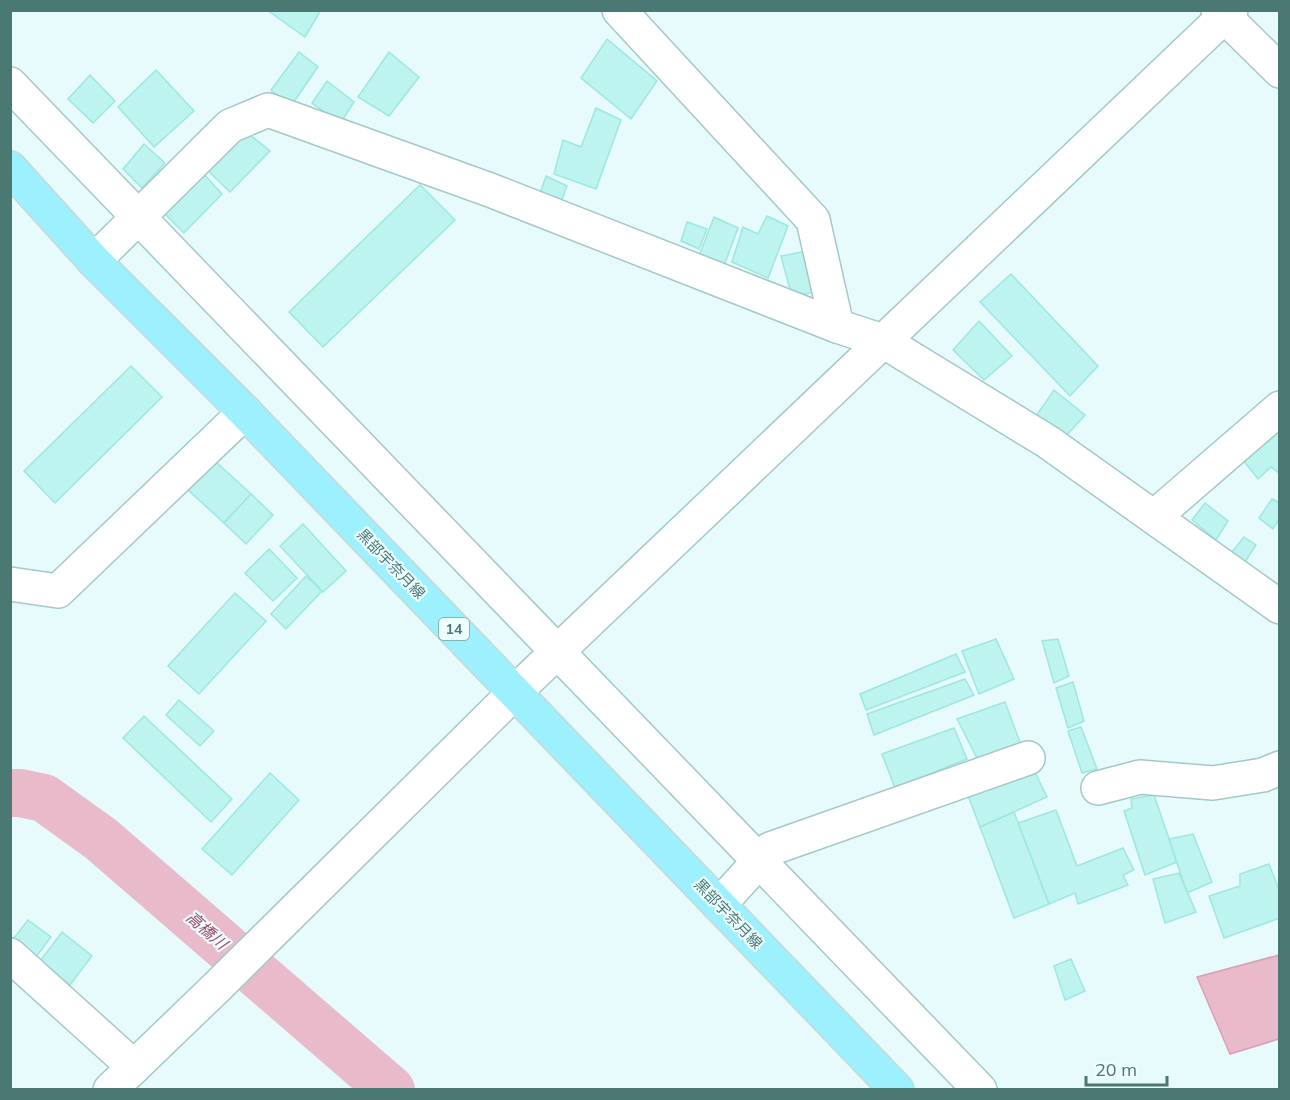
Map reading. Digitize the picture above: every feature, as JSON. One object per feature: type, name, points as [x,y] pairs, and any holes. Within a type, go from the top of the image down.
[{"type":"main road","name":"黒部宇奈月線","points":[[10,168],[94,261],[245,412],[897,1089]]},
{"type":"street","points":[[619,10],[813,220],[837,326]]},
{"type":"street","points":[[110,1089],[217,987],[515,692],[1226,12],[1280,71]]},
{"type":"street","points":[[10,84],[559,650],[759,862],[980,1089]]},
{"type":"street","points":[[94,261],[230,126],[268,110],[490,190],[837,326],[883,341],[1048,442],[1280,607]]},
{"type":"street","points":[[1154,517],[1280,408]]},
{"type":"street","points":[[10,584],[58,591],[245,412]]},
{"type":"street","points":[[719,905],[770,849],[1028,758]]},
{"type":"street","points":[[1098,788],[1140,777],[1213,783],[1263,775],[1280,768]]},
{"type":"street","points":[[10,955],[134,1067]]},
{"type":"shaded area","points":[[1279,955],[1279,1039],[1230,1054],[1197,977]]},
{"type":"building","points":[[267,10],[321,10],[305,37]]},
{"type":"building","points":[[607,39],[657,81],[631,119],[581,78]]},
{"type":"building","points":[[299,52],[318,67],[291,106],[271,90]]},
{"type":"building","points":[[389,52],[419,77],[389,116],[358,97]]},
{"type":"building","points":[[156,70],[194,111],[154,147],[118,107]]},
{"type":"building","points":[[90,75],[115,101],[93,123],[68,99]]},
{"type":"building","points":[[327,81],[354,102],[340,124],[312,103]]},
{"type":"building","points":[[596,108],[621,120],[596,189],[554,174],[563,140],[581,147]]},
{"type":"building","points":[[244,130],[270,151],[230,192],[204,167]]},
{"type":"building","points":[[144,144],[165,163],[142,188],[123,169]]},
{"type":"building","points":[[202,172],[222,194],[184,233],[161,210]]},
{"type":"building","points":[[546,176],[567,186],[559,208],[538,199]]},
{"type":"building","points":[[420,185],[455,220],[323,347],[289,312]]},
{"type":"building","points":[[767,216],[788,226],[768,278],[732,262],[743,227],[758,234]]},
{"type":"building","points":[[714,217],[738,228],[722,271],[697,261]]},
{"type":"building","points":[[687,222],[707,229],[699,249],[681,241]]},
{"type":"building","points":[[812,250],[819,291],[792,297],[781,256]]},
{"type":"building","points":[[1011,274],[1098,366],[1070,396],[980,302]]},
{"type":"building","points":[[979,321],[1012,356],[984,380],[953,350]]},
{"type":"building","points":[[131,366],[162,397],[55,503],[24,471]]},
{"type":"building","points":[[1054,390],[1085,415],[1065,437],[1036,416]]},
{"type":"building","points":[[1280,429],[1280,474],[1271,467],[1258,479],[1243,460]]},
{"type":"building","points":[[215,461],[251,494],[224,523],[188,490]]},
{"type":"building","points":[[251,494],[273,515],[246,544],[224,523]]},
{"type":"building","points":[[1272,499],[1280,503],[1280,518],[1273,529],[1259,518]]},
{"type":"building","points":[[1205,503],[1228,521],[1216,540],[1192,520]]},
{"type":"building","points":[[303,524],[346,571],[323,592],[280,546]]},
{"type":"building","points":[[1244,537],[1256,545],[1245,562],[1231,553]]},
{"type":"building","points":[[269,549],[297,578],[273,601],[245,573]]},
{"type":"building","points":[[306,576],[322,591],[286,629],[271,614]]},
{"type":"building","points":[[235,593],[266,621],[199,694],[168,666]]},
{"type":"building","points":[[996,639],[1014,679],[979,694],[962,651]]},
{"type":"building","points":[[1058,639],[1069,676],[1054,683],[1042,641]]},
{"type":"building","points":[[956,654],[965,672],[866,710],[860,694]]},
{"type":"building","points":[[965,679],[974,695],[874,735],[867,714]]},
{"type":"building","points":[[1073,682],[1084,721],[1068,728],[1056,688]]},
{"type":"building","points":[[179,700],[214,731],[200,746],[166,715]]},
{"type":"building","points":[[1005,702],[1021,745],[978,760],[957,719]]},
{"type":"building","points":[[144,716],[232,799],[211,822],[123,738]]},
{"type":"building","points":[[1081,727],[1097,769],[1082,773],[1068,731]]},
{"type":"building","points":[[954,728],[967,759],[895,788],[882,754]]},
{"type":"building","points":[[1033,768],[1047,797],[980,827],[967,793]]},
{"type":"building","points":[[270,773],[299,800],[232,875],[202,849]]},
{"type":"building","points":[[1154,795],[1177,862],[1145,875],[1124,811],[1132,808],[1131,799]]},
{"type":"building","points":[[1056,810],[1077,866],[1123,848],[1134,870],[1123,875],[1128,885],[1078,904],[1075,893],[1049,904],[1018,823]]},
{"type":"building","points":[[1014,812],[1049,904],[1014,918],[980,827]]},
{"type":"building","points":[[1193,834],[1212,882],[1187,893],[1169,839]]},
{"type":"building","points":[[1269,864],[1280,893],[1280,918],[1224,938],[1209,896],[1240,886],[1240,874]]},
{"type":"building","points":[[1179,873],[1196,912],[1165,923],[1153,879]]},
{"type":"building","points":[[28,920],[51,937],[36,957],[13,939]]},
{"type":"building","points":[[62,932],[92,956],[70,985],[40,961]]},
{"type":"building","points":[[1071,959],[1085,991],[1065,1000],[1054,966]]},
{"type":"waterway","name":"高橋川","points":[[10,793],[44,798],[101,839],[391,1090]]}]
